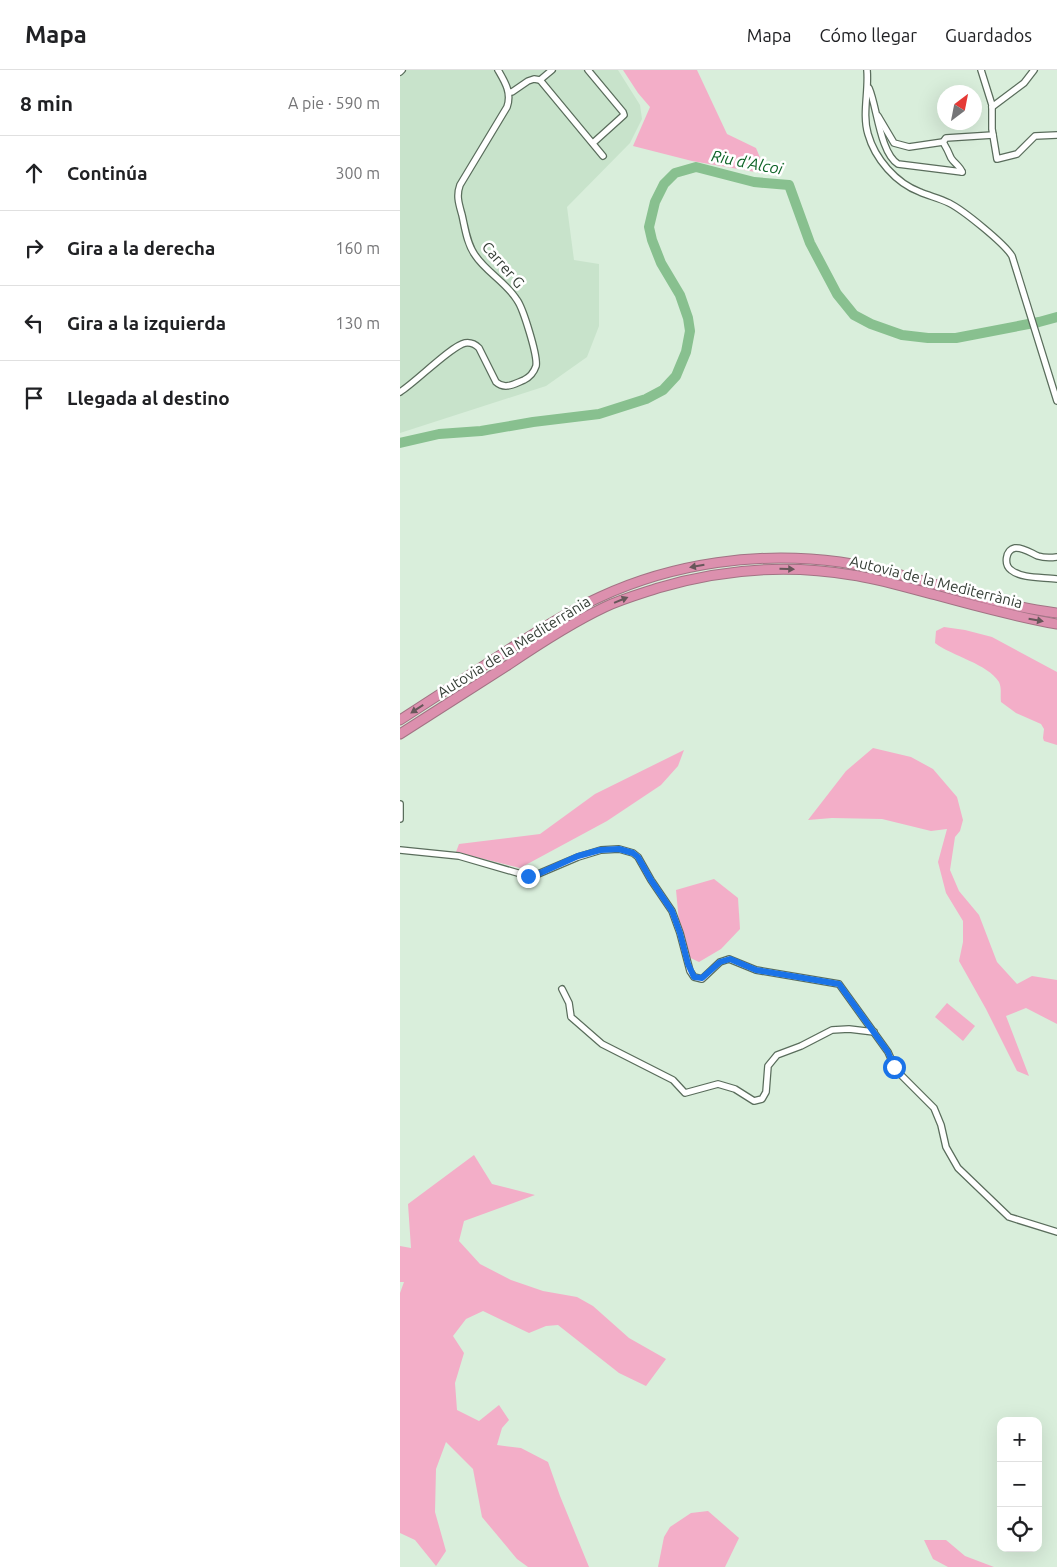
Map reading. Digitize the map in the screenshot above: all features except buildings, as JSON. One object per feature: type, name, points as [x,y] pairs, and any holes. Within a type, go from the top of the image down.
[{"type":"highway","name":"Autovia de la Mediterrània","points":[[400,720],[548,624],[593,600],[630,584],[688,568],[738,561],[788,558],[826,561],[901,575],[1009,604],[1057,613]]},
{"type":"highway","name":"Autovia de la Mediterrània","points":[[400,734],[554,635],[604,607],[631,596],[685,580],[738,571],[778,568],[808,569],[853,575],[904,586],[993,611],[1057,624]]},
{"type":"street","points":[[498,70],[509,92],[512,92],[528,81],[540,80],[603,156]]},
{"type":"street","points":[[540,80],[552,70]]},
{"type":"street","points":[[588,70],[624,112],[624,115],[593,143]]},
{"type":"street","points":[[867,70],[866,117],[867,129],[872,145],[882,162],[896,178],[920,192],[950,203],[963,211],[1008,250],[1014,260],[1057,401]]},
{"type":"street","points":[[981,70],[992,107],[993,134],[997,159],[1017,154],[1035,136],[1057,135]]},
{"type":"street","points":[[992,107],[1024,83],[1034,70]]},
{"type":"street","points":[[867,86],[879,128],[890,156],[898,164],[962,172],[960,166],[952,160],[943,142]]},
{"type":"street","name":"Carrer G","points":[[400,392],[461,344],[472,343],[480,348],[496,382],[501,386],[510,386],[526,378],[532,374],[535,368],[536,357],[519,302],[474,254],[458,199],[460,185],[505,111],[509,92]]},
{"type":"street","points":[[875,110],[894,142],[909,147],[943,142],[946,138],[993,134]]},
{"type":"street","points":[[1057,557],[1043,558],[1016,548],[1009,553],[1006,561],[1009,569],[1019,574],[1057,579]]},
{"type":"street","points":[[400,804],[400,819]]},
{"type":"street","points":[[400,850],[459,856],[528,876],[538,874],[578,856],[600,850],[619,849],[630,852],[638,857],[672,911],[688,964],[694,977],[702,978],[720,962],[730,959],[756,970],[836,983],[843,988],[888,1052],[896,1070],[934,1108],[941,1125],[946,1147],[958,1168],[1010,1217],[1057,1232]]},
{"type":"street","points":[[562,989],[571,1017],[602,1044],[673,1080],[685,1093],[718,1084],[735,1089],[754,1101],[762,1099],[766,1092],[768,1066],[777,1055],[801,1046],[832,1030],[849,1029],[874,1032]]},
{"type":"shaded area","points":[[400,70],[618,70],[640,105],[642,119],[630,143],[567,207],[574,260],[599,264],[599,326],[587,357],[546,386],[400,433]]},
{"type":"shaded area","points":[[623,70],[697,70],[727,134],[756,148],[767,174],[692,161],[633,146],[650,107]]},
{"type":"shaded area","points":[[944,627],[992,637],[1057,672],[1057,745],[1044,741],[1044,729],[1041,724],[1016,713],[1001,702],[999,682],[987,670],[935,643],[936,631]]},
{"type":"shaded area","points":[[873,748],[911,757],[933,769],[957,797],[963,820],[960,831],[955,837],[950,870],[959,891],[979,915],[997,962],[1017,984],[1032,976],[1057,980],[1057,1024],[1026,1008],[1006,1016],[1029,1076],[1017,1071],[959,961],[963,942],[963,921],[946,893],[938,862],[947,829],[931,831],[882,819],[832,818],[808,820],[846,771]]},
{"type":"shaded area","points":[[684,750],[678,766],[661,785],[607,821],[520,868],[456,852],[459,844],[540,834],[595,794]]},
{"type":"shaded area","points":[[714,879],[738,898],[740,929],[721,949],[699,962],[682,954],[676,890]]},
{"type":"shaded area","points":[[947,1003],[975,1026],[963,1041],[935,1017]]},
{"type":"shaded area","points":[[474,1155],[492,1184],[535,1195],[464,1221],[459,1241],[480,1264],[511,1280],[543,1291],[577,1297],[593,1306],[629,1338],[666,1359],[646,1386],[619,1373],[558,1325],[546,1326],[529,1333],[483,1311],[466,1319],[453,1336],[464,1353],[455,1383],[457,1410],[479,1421],[499,1405],[509,1420],[502,1428],[497,1445],[521,1448],[548,1462],[589,1567],[528,1567],[517,1559],[482,1517],[473,1469],[446,1442],[436,1469],[435,1512],[446,1551],[436,1566],[415,1540],[400,1533],[400,1293],[404,1282],[400,1282],[400,1246],[411,1248],[408,1204]]},
{"type":"shaded area","points":[[708,1511],[739,1538],[725,1567],[658,1567],[664,1537],[670,1527],[691,1513]]},
{"type":"shaded area","points":[[924,1540],[946,1540],[965,1556],[994,1567],[948,1567],[933,1559]]},
{"type":"waterway","name":"Riu d'Alcoi","points":[[400,443],[439,434],[481,431],[599,414],[646,399],[663,390],[676,376],[686,352],[690,331],[688,318],[680,295],[661,263],[649,227],[655,202],[664,184],[675,173],[696,167],[754,182],[789,185],[810,243],[837,294],[854,315],[871,324],[902,335],[928,338],[956,338],[1057,317]]},
{"type":"route","points":[[528,876],[538,874],[578,856],[600,850],[619,849],[633,853],[638,857],[672,911],[688,964],[694,977],[705,977],[720,962],[733,959],[756,970],[839,984],[888,1052],[894,1067]]}]
